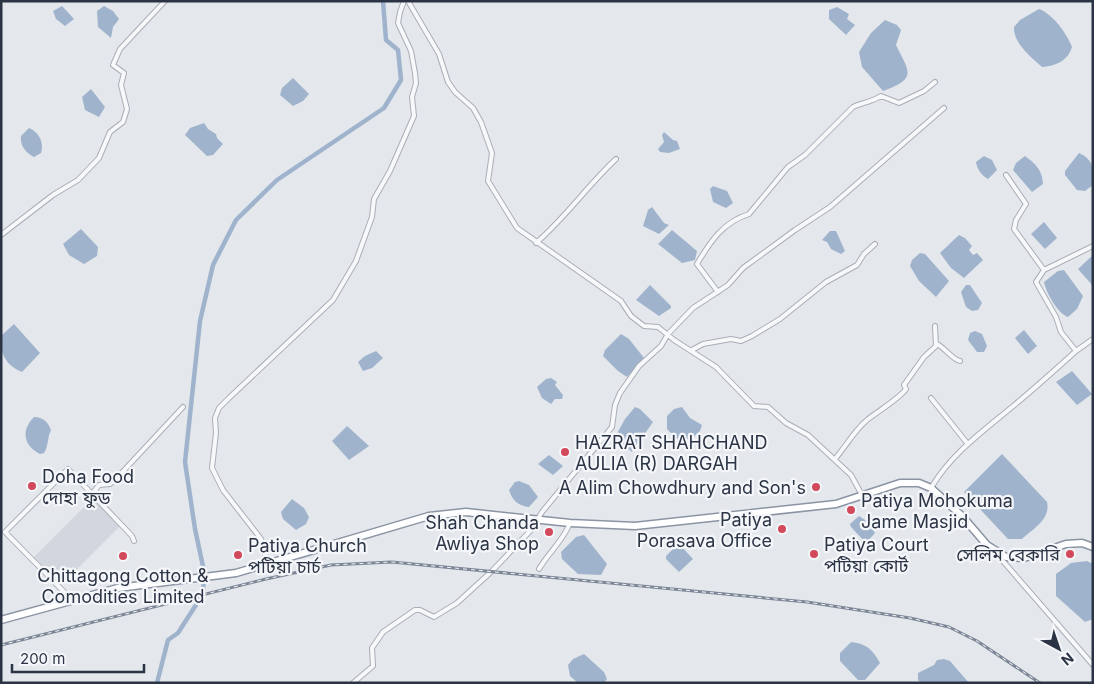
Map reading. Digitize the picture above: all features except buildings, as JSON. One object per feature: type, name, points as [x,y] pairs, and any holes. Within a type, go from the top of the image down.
[{"type":"highway","points":[[1,620],[118,588],[223,575],[268,564],[429,516],[466,512],[500,517],[538,518],[570,523],[635,526],[836,504],[900,482],[919,483],[931,488],[962,516],[995,551],[1006,558],[1020,558],[1066,544],[1082,542],[1093,547]]},
{"type":"street","points":[[1,235],[53,195],[78,180],[99,158],[110,132],[123,122],[127,109],[121,85],[124,73],[113,65],[120,49],[165,1]]},
{"type":"street","points":[[268,564],[261,539],[223,490],[212,468],[216,433],[215,418],[219,408],[228,398],[333,300],[356,261],[372,217],[374,199],[390,170],[414,116],[412,97],[416,83],[415,73],[411,51],[398,23],[400,12],[406,1],[439,54],[448,82],[473,108],[481,122],[492,153],[488,181],[517,228],[621,301],[631,316],[644,326],[658,327],[716,366],[754,406],[768,406],[786,423],[808,435],[856,481],[862,495]]},
{"type":"street","points":[[718,292],[697,264],[721,229],[740,217],[749,214],[788,167],[805,155],[852,107],[870,102],[881,96],[899,103],[924,91],[935,82]]},
{"type":"street","points":[[353,683],[374,665],[372,648],[383,632],[415,610],[420,610],[434,617],[451,608],[516,548],[612,427],[615,405],[620,393],[641,363],[661,346],[668,334],[693,308],[728,285],[743,268],[830,207],[944,108]]},
{"type":"street","points":[[536,243],[571,208],[594,179],[616,158]]},
{"type":"street","points":[[1006,175],[1026,204],[1016,220],[1014,229],[1044,270]]},
{"type":"street","points":[[692,350],[703,344],[731,339],[740,340],[752,336],[780,318],[826,282],[857,265],[864,254],[875,244]]},
{"type":"street","points":[[1076,351],[1061,332],[1056,317],[1036,282],[1044,270],[1093,246]]},
{"type":"street","points":[[935,326],[937,344]]},
{"type":"street","points":[[931,488],[944,467],[967,444],[1047,378],[1076,351],[1093,339]]},
{"type":"street","points":[[835,459],[866,421],[892,400],[902,395],[906,389],[904,385],[906,381],[924,357],[937,344]]},
{"type":"street","points":[[937,344],[947,350],[955,360],[960,362]]},
{"type":"street","points":[[931,398],[967,444]]},
{"type":"street","points":[[92,494],[99,485],[110,484],[183,407]]},
{"type":"street","points":[[72,600],[5,532],[68,470],[132,536],[134,541]]},
{"type":"street","points":[[539,569],[546,556],[561,541],[570,523]]},
{"type":"street","points":[[995,551],[1093,665]]},
{"type":"shaded area","points":[[93,498],[120,526],[62,584],[34,557]]},
{"type":"water","points":[[62,6],[74,19],[65,26],[56,19],[53,11]]},
{"type":"water","points":[[104,6],[113,11],[119,19],[113,27],[111,38],[98,27],[97,11]]},
{"type":"water","points":[[837,7],[849,14],[847,19],[855,25],[846,35],[829,19],[829,10]]},
{"type":"water","points":[[1039,9],[1049,15],[1059,25],[1072,47],[1067,56],[1060,62],[1042,67],[1028,54],[1016,39],[1014,33],[1014,27],[1020,20]]},
{"type":"water","points":[[885,20],[897,25],[901,30],[896,45],[908,73],[902,82],[883,91],[862,67],[859,52],[871,33]]},
{"type":"water","points":[[293,78],[309,94],[303,101],[293,106],[280,95],[282,88]]},
{"type":"water","points":[[91,89],[105,107],[99,117],[85,110],[82,97]]},
{"type":"water","points":[[204,123],[208,129],[216,134],[223,144],[213,155],[207,156],[185,135],[190,128]]},
{"type":"water","points":[[29,128],[38,135],[41,142],[41,153],[34,157],[26,151],[21,143],[21,136]]},
{"type":"water","points":[[664,132],[677,141],[680,149],[669,153],[660,152],[658,149],[664,142],[662,135]]},
{"type":"water","points":[[1079,153],[1088,159],[1093,169],[1093,185],[1085,191],[1077,190],[1065,175],[1065,171]]},
{"type":"water","points":[[984,156],[992,160],[997,170],[988,179],[980,172],[976,162]]},
{"type":"water","points":[[1025,156],[1038,168],[1043,184],[1032,192],[1013,170],[1016,163]]},
{"type":"water","points":[[713,186],[727,191],[733,203],[726,208],[713,202],[710,189]]},
{"type":"water","points":[[652,207],[664,223],[669,225],[659,234],[643,226],[648,210]]},
{"type":"water","points":[[1044,222],[1057,238],[1045,249],[1031,234]]},
{"type":"water","points":[[81,229],[98,247],[97,256],[84,264],[69,255],[63,244]]},
{"type":"water","points":[[672,230],[697,251],[695,260],[682,263],[658,244]]},
{"type":"water","points":[[830,231],[836,231],[845,251],[841,254],[831,249],[827,242],[822,240]]},
{"type":"water","points":[[959,235],[965,238],[972,246],[969,250],[973,255],[977,253],[983,260],[964,278],[951,268],[940,253]]},
{"type":"water","points":[[920,253],[925,254],[949,281],[936,297],[919,281],[910,266],[912,260]]},
{"type":"water","points":[[1093,255],[1093,286],[1078,269]]},
{"type":"water","points":[[1064,270],[1083,296],[1077,309],[1068,317],[1053,302],[1044,282],[1058,271]]},
{"type":"water","points":[[650,285],[671,306],[671,308],[659,316],[636,300]]},
{"type":"water","points":[[966,285],[970,285],[982,303],[978,310],[972,311],[966,307],[961,292]]},
{"type":"water","points":[[14,324],[40,353],[22,372],[7,362],[2,348],[1,336]]},
{"type":"water","points":[[1024,330],[1037,346],[1028,354],[1015,338]]},
{"type":"water","points":[[975,331],[982,334],[987,346],[984,352],[977,352],[968,340],[970,333]]},
{"type":"water","points":[[621,334],[629,339],[644,358],[627,377],[603,356],[605,350]]},
{"type":"water","points":[[376,351],[383,358],[372,368],[363,371],[358,362]]},
{"type":"water","points":[[1072,371],[1092,394],[1077,405],[1056,382]]},
{"type":"water","points":[[551,378],[557,382],[555,385],[563,395],[562,399],[555,399],[551,404],[542,398],[537,387],[546,379]]},
{"type":"water","points":[[635,407],[640,409],[653,422],[632,452],[615,437],[625,419]]},
{"type":"water","points":[[682,407],[690,418],[702,425],[700,431],[691,439],[677,439],[667,429],[667,416],[674,409]]},
{"type":"water","points":[[34,417],[45,421],[51,430],[46,450],[40,454],[30,446],[26,437],[27,427]]},
{"type":"water","points":[[347,426],[369,446],[349,460],[332,441]]},
{"type":"water","points":[[1002,454],[1047,502],[1048,508],[1044,519],[1022,539],[1008,539],[964,492]]},
{"type":"water","points":[[549,455],[563,466],[553,475],[538,464]]},
{"type":"water","points":[[519,481],[529,485],[538,497],[529,507],[519,504],[510,494],[509,490],[515,482]]},
{"type":"water","points":[[292,499],[304,508],[309,517],[306,524],[296,530],[283,519],[281,512]]},
{"type":"water","points":[[859,516],[868,522],[875,533],[866,543],[850,524]]},
{"type":"water","points":[[584,535],[607,564],[601,575],[578,574],[562,559],[561,552],[576,537]]},
{"type":"water","points":[[677,545],[681,546],[693,559],[679,572],[666,559],[666,556]]},
{"type":"water","points":[[1087,561],[1093,564],[1093,619],[1085,622],[1056,596],[1056,574],[1071,563]]},
{"type":"water","points":[[851,642],[868,648],[875,654],[880,663],[865,680],[858,680],[840,661],[840,653]]},
{"type":"water","points":[[584,654],[604,672],[607,679],[604,683],[578,683],[570,676],[568,665],[573,659]]},
{"type":"water","points":[[944,659],[950,661],[969,683],[921,683],[918,680],[918,673],[934,665],[937,660]]},
{"type":"waterway","points":[[157,683],[168,640],[178,633],[203,594],[204,571],[195,529],[185,462],[200,321],[213,265],[236,220],[277,180],[384,108],[401,80],[398,50],[386,40],[383,1]]},
{"type":"railway","points":[[1,645],[266,579],[331,565],[392,562],[807,602],[910,618],[949,627],[977,641],[1040,683]]},
{"type":"place","name":"HAZRAT SHAHCHAND AULIA (R) DARGAH","points":[[565,452]]},
{"type":"place","name":"Doha Food দোহা ফুড","points":[[32,486]]},
{"type":"place","name":"A Alim Chowdhury and Son's","points":[[816,487]]},
{"type":"place","name":"Patiya Mohokuma Jame Masjid","points":[[851,510]]},
{"type":"place","name":"Patiya Porasava Office","points":[[782,529]]},
{"type":"place","name":"Shah Chanda Awliya Shop","points":[[549,532]]},
{"type":"place","name":"Patiya Court পটিয়া কোর্ট","points":[[814,554]]},
{"type":"place","name":"সেলিম বেকারি","points":[[1070,554]]},
{"type":"place","name":"Patiya Church পটিয়া চার্চ","points":[[238,555]]},
{"type":"place","name":"Chittagong Cotton & Comodities Limited","points":[[123,556]]}]
